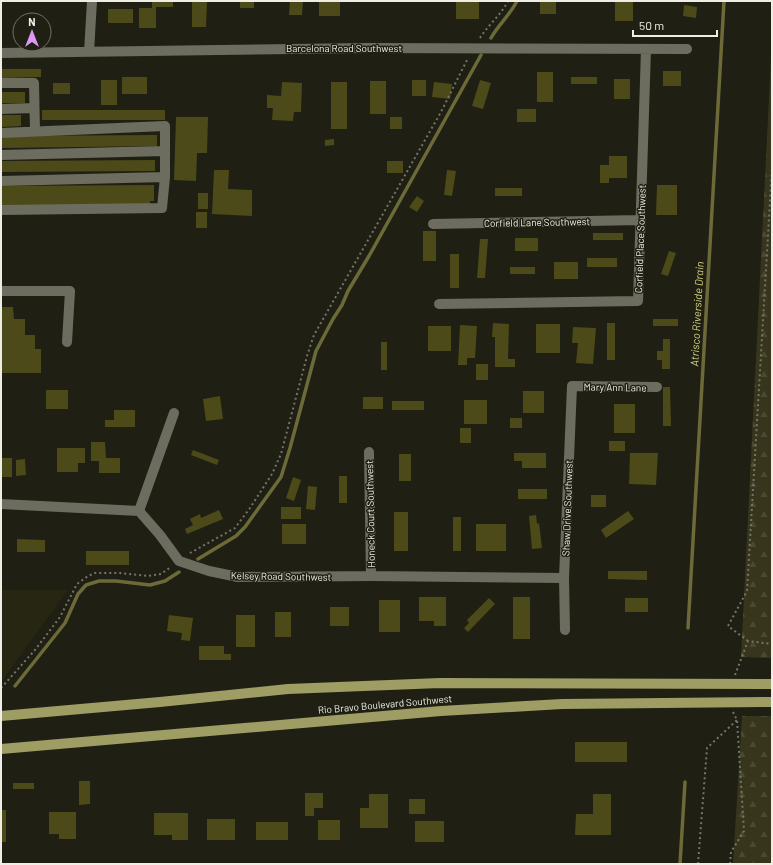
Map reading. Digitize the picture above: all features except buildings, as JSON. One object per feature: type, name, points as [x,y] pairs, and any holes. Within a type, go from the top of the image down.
[{"type":"main road","name":"Rio Bravo Boulevard Southwest","points":[[1,716],[288,689],[440,683],[772,684]]},
{"type":"main road","name":"Rio Bravo Boulevard Southwest","points":[[1,749],[449,710],[562,704],[772,702]]},
{"type":"street","points":[[89,52],[92,1]]},
{"type":"street","name":"Barcelona Road Southwest","points":[[1,53],[369,48],[687,49]]},
{"type":"street","name":"Corfield Place Southwest","points":[[439,304],[638,301],[646,50]]},
{"type":"street","points":[[1,83],[34,83],[34,131]]},
{"type":"street","points":[[1,109],[34,108]]},
{"type":"street","points":[[1,133],[165,126],[165,177],[162,208],[1,210]]},
{"type":"street","points":[[1,155],[165,151]]},
{"type":"street","points":[[1,181],[165,177]]},
{"type":"street","name":"Corfield Lane Southwest","points":[[433,224],[641,220]]},
{"type":"street","points":[[1,290],[70,291],[67,342]]},
{"type":"street","name":"Mary Ann Lane","points":[[572,386],[657,387]]},
{"type":"street","name":"Shaw Drive Southwest","points":[[564,630],[564,578],[572,386]]},
{"type":"street","points":[[139,511],[174,412]]},
{"type":"street","name":"Honeck Court Southwest","points":[[369,452],[371,576]]},
{"type":"street","points":[[1,504],[139,511],[160,535],[179,561]]},
{"type":"street","name":"Kelsey Road Southwest","points":[[179,561],[209,571],[238,577],[371,576],[564,578]]},
{"type":"path","points":[[1,688],[35,650],[60,618],[77,584],[88,576],[95,573],[120,573],[148,576],[161,574],[194,551],[235,528],[250,508],[272,474],[281,454],[314,335],[441,112],[473,48],[508,1]]},
{"type":"path","points":[[772,168],[747,591],[728,626],[748,641],[772,644]]},
{"type":"path","points":[[733,684],[741,657],[748,641]]},
{"type":"path","points":[[730,864],[730,852],[744,831],[737,720],[731,702]]},
{"type":"path","points":[[698,864],[707,748],[737,720]]},
{"type":"shaded area","points":[[1,590],[68,590],[1,682]]},
{"type":"green space","points":[[772,39],[772,658],[741,657]]},
{"type":"green space","points":[[742,716],[772,716],[772,864],[733,864]]},
{"type":"waterway","points":[[491,38],[517,1]]},
{"type":"waterway","name":"Atrisco Riverside Drain","points":[[688,628],[724,1]]},
{"type":"waterway","points":[[198,559],[236,536],[245,527],[281,477],[316,351],[342,305],[348,291],[481,55]]},
{"type":"waterway","points":[[15,686],[65,623],[78,594],[86,585],[99,581],[116,581],[150,585],[165,581],[179,572]]},
{"type":"waterway","points":[[680,864],[685,782]]}]
